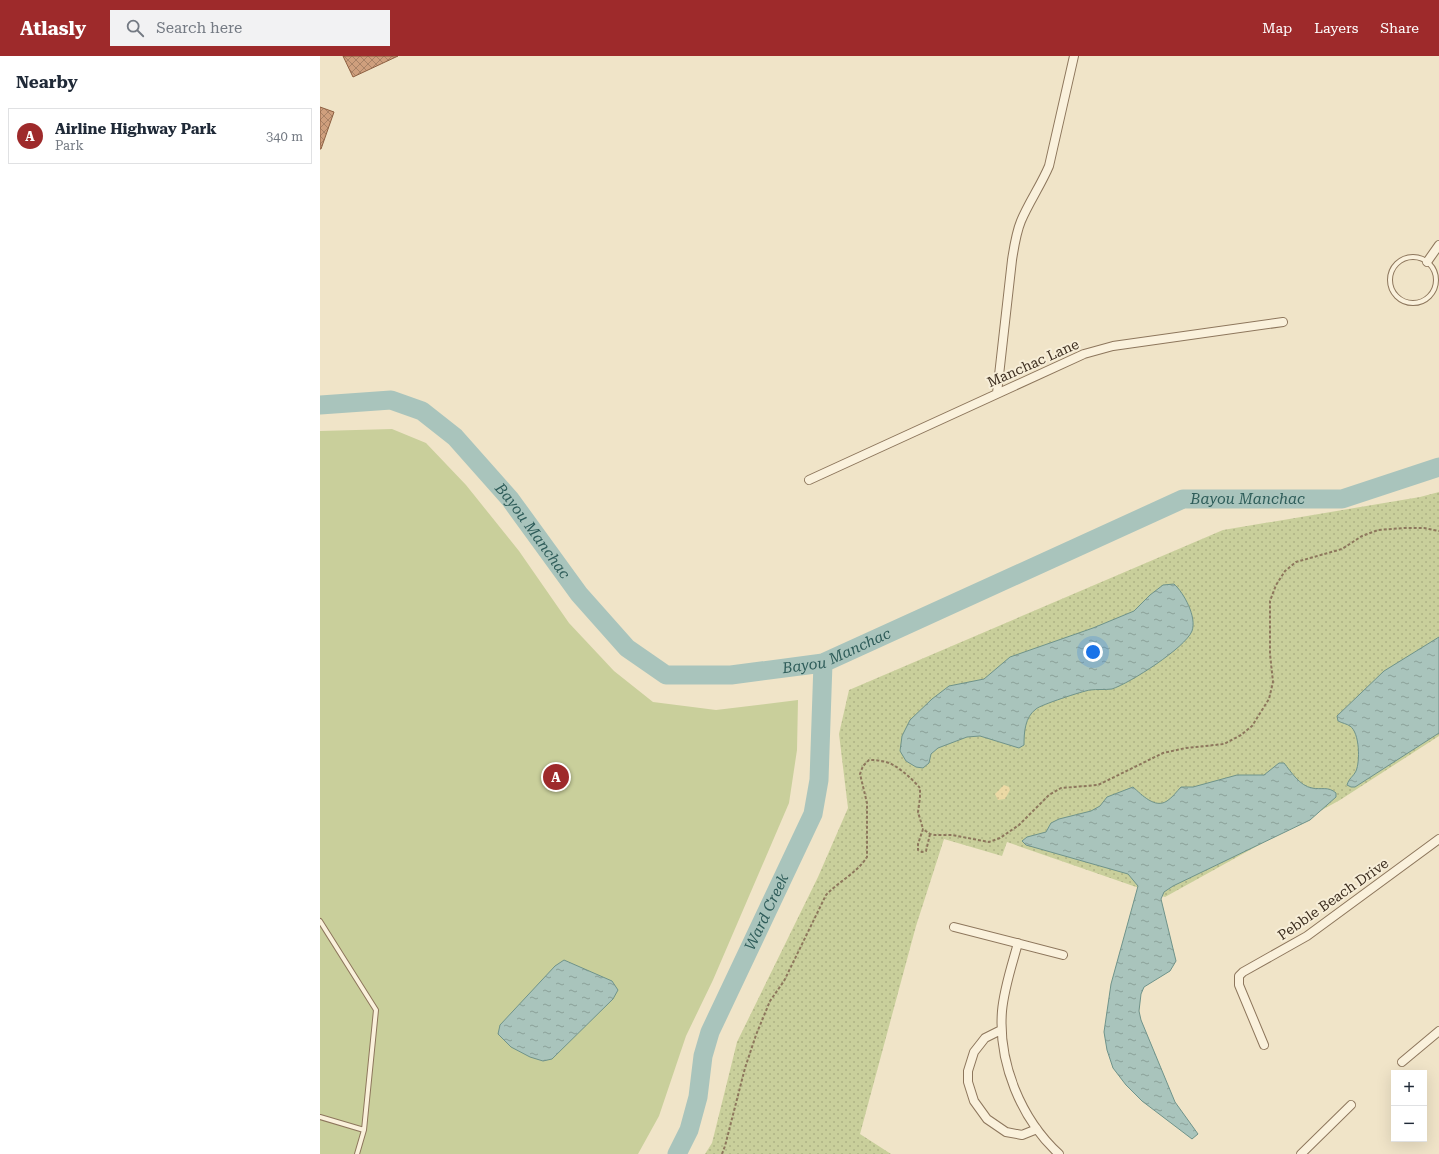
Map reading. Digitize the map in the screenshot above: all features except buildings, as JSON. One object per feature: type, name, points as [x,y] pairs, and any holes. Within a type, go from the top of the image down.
[{"type":"street","points":[[997,393],[1012,260],[1016,238],[1021,222],[1044,180],[1049,166],[1074,56]]},
{"type":"street","points":[[1427,262],[1439,245]]},
{"type":"street","name":"Manchac Lane","points":[[809,480],[1084,354],[1113,346],[1283,322]]},
{"type":"street","name":"Pebble Beach Drive","points":[[1264,1045],[1238,985],[1239,976],[1256,964],[1307,936],[1439,839]]},
{"type":"street","points":[[954,927],[1063,955]]},
{"type":"street","points":[[1018,943],[1002,1010],[1001,1030],[1007,1063],[1013,1085],[1022,1107],[1059,1154]]},
{"type":"street","points":[[1001,1030],[985,1038],[974,1052],[968,1071],[968,1082],[974,1101],[987,1119],[1006,1132],[1022,1135],[1038,1129]]},
{"type":"street","points":[[1402,1062],[1439,1031]]},
{"type":"street","points":[[1300,1154],[1351,1106]]},
{"type":"lane","points":[[1413,257],[1421,258],[1427,262],[1435,274],[1436,281],[1435,288],[1431,295],[1426,300],[1411,303],[1398,297],[1393,291],[1391,283],[1391,276],[1394,268],[1405,259],[1413,257]]},
{"type":"lane","points":[[320,921],[376,1010],[364,1130],[357,1154]]},
{"type":"lane","points":[[320,1117],[364,1130]]},
{"type":"path","points":[[923,829],[930,834],[942,836],[952,835],[990,842],[1000,838],[1019,825],[1049,795],[1061,788],[1098,785],[1164,752],[1224,744],[1241,735],[1252,726],[1269,699],[1273,682],[1270,654],[1270,601],[1276,585],[1285,571],[1296,562],[1342,549],[1362,536],[1378,530],[1424,528],[1439,531]]},
{"type":"path","points":[[722,1154],[745,1068],[756,1035],[770,1001],[784,981],[826,895],[835,885],[863,863],[867,857],[867,803],[860,774],[863,766],[869,760],[883,761],[898,768],[910,777],[920,788],[918,812],[923,829],[918,844],[918,850],[922,852],[926,851],[930,834]]},
{"type":"green space","points":[[392,429],[426,443],[466,485],[519,551],[569,623],[614,671],[653,702],[716,710],[798,700],[797,750],[789,803],[713,980],[686,1036],[659,1116],[638,1154],[320,1154],[320,431]]},
{"type":"green space","points":[[1439,492],[1439,736],[1340,800],[1165,897],[1007,842],[1002,856],[944,839],[916,926],[860,1134],[891,1154],[705,1154],[712,1143],[737,1042],[818,877],[848,808],[839,734],[849,690],[1223,530],[1420,497]]},
{"type":"sand","points":[[1004,785],[1009,787],[1010,790],[1005,799],[998,800],[995,794]]},
{"type":"water","points":[[1174,584],[1182,593],[1189,606],[1193,619],[1192,631],[1179,646],[1156,664],[1131,680],[1112,689],[1086,691],[1039,707],[1032,712],[1027,720],[1024,745],[1019,748],[980,736],[967,737],[938,748],[931,754],[929,763],[923,768],[916,767],[906,761],[900,751],[902,736],[910,720],[932,699],[949,686],[984,679],[1010,657],[1093,628],[1134,611],[1150,595],[1163,585]]},
{"type":"water","points":[[1439,637],[1439,733],[1355,787],[1347,785],[1357,767],[1357,741],[1356,735],[1350,726],[1338,721],[1337,716],[1384,671]]},
{"type":"water","points":[[1279,763],[1284,763],[1296,778],[1304,785],[1316,789],[1333,791],[1336,793],[1336,797],[1310,820],[1173,886],[1164,892],[1161,899],[1176,961],[1170,971],[1144,987],[1141,994],[1139,1011],[1141,1020],[1175,1102],[1198,1134],[1192,1139],[1142,1101],[1126,1085],[1113,1068],[1107,1050],[1104,1032],[1111,984],[1138,886],[1128,874],[1026,845],[1022,841],[1027,837],[1046,832],[1051,823],[1059,819],[1091,811],[1100,806],[1107,797],[1133,787],[1149,800],[1162,803],[1171,798],[1181,787],[1193,787],[1237,775],[1264,775]]},
{"type":"water","points":[[564,960],[612,981],[618,990],[613,999],[552,1059],[543,1061],[530,1057],[511,1047],[498,1034],[500,1025],[555,966]]},
{"type":"waterway","name":"Bayou Manchac","points":[[320,405],[391,400],[422,411],[455,437],[510,499],[579,594],[627,648],[666,675],[731,675],[823,663],[1183,499],[1342,499],[1439,467]]},
{"type":"waterway","name":"Ward Creek","points":[[677,1154],[689,1130],[698,1097],[703,1056],[710,1032],[813,814],[819,780],[823,663]]},
{"type":"place","name":"Airline Highway Park","points":[[556,777]]}]
